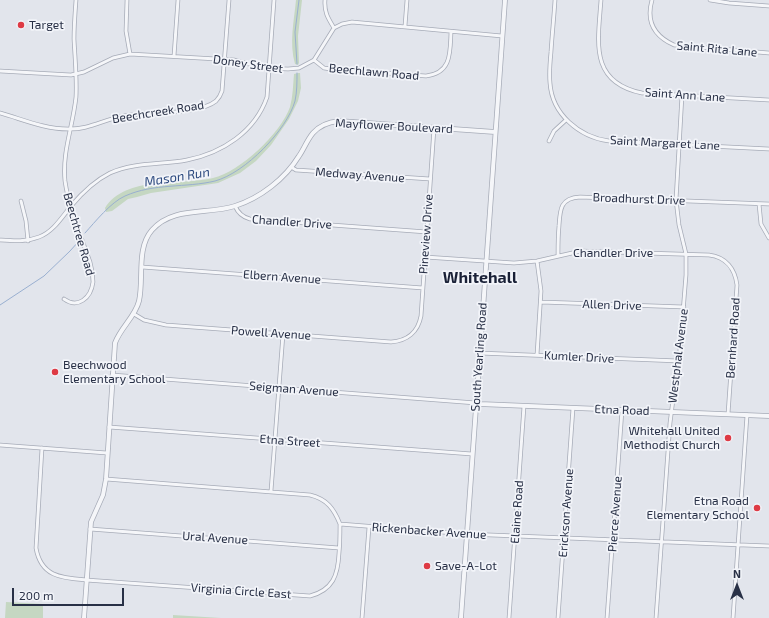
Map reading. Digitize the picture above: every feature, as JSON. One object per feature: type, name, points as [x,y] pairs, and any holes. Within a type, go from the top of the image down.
[{"type":"street","name":"Beechtree Road","points":[[64,299],[70,303],[80,302],[87,296],[93,283],[90,262],[70,207],[64,170],[65,156],[75,104],[76,74],[74,37],[76,0]]},
{"type":"street","points":[[127,0],[126,31],[130,54]]},
{"type":"street","points":[[174,56],[178,0]]},
{"type":"street","name":"Beechcreek Road","points":[[0,113],[48,127],[70,129],[88,127],[125,116],[180,111],[199,108],[212,103],[219,98],[222,91],[229,0]]},
{"type":"street","points":[[0,240],[18,242],[28,241],[40,237],[52,230],[70,207],[91,185],[101,178],[121,169],[132,166],[187,160],[205,155],[226,145],[246,130],[261,111],[267,97],[274,0]]},
{"type":"street","points":[[325,0],[325,11],[334,28]]},
{"type":"street","points":[[405,26],[407,0]]},
{"type":"street","name":"South Yearling Road","points":[[461,618],[505,0]]},
{"type":"street","points":[[549,141],[554,131],[566,120],[556,104],[550,83],[555,0]]},
{"type":"street","name":"Saint Ann Lane","points":[[601,0],[598,52],[607,75],[622,87],[642,93],[769,100]]},
{"type":"street","name":"Saint Rita Lane","points":[[652,0],[650,16],[654,28],[663,40],[674,45],[769,53]]},
{"type":"street","points":[[710,0],[769,6]]},
{"type":"street","points":[[314,60],[334,28],[342,24],[352,22],[502,36]]},
{"type":"street","name":"Beechlawn Road","points":[[314,60],[324,68],[330,69],[432,76],[442,71],[448,62],[451,32]]},
{"type":"street","name":"Doney Street","points":[[0,71],[57,75],[76,74],[113,58],[130,54],[225,59],[269,68],[288,69],[299,68],[314,60]]},
{"type":"street","name":"Westphal Avenue","points":[[656,618],[672,412],[679,361],[686,275],[686,254],[676,200],[682,95]]},
{"type":"street","name":"Saint Margaret Lane","points":[[566,120],[581,132],[601,140],[769,149]]},
{"type":"street","name":"Mayflower Boulevard","points":[[84,618],[92,516],[102,495],[106,478],[115,342],[118,335],[134,314],[139,299],[144,245],[146,238],[152,230],[165,218],[176,214],[211,211],[235,206],[264,191],[291,168],[313,133],[321,126],[328,123],[339,121],[495,132]]},
{"type":"street","name":"Pineview Drive","points":[[410,336],[420,321],[434,128]]},
{"type":"street","name":"Medway Avenue","points":[[291,168],[296,170],[430,179]]},
{"type":"street","name":"Broadhurst Drive","points":[[558,255],[561,209],[566,201],[572,198],[580,197],[769,204]]},
{"type":"street","points":[[21,202],[26,221],[28,241]]},
{"type":"street","points":[[760,204],[761,224],[769,238]]},
{"type":"street","name":"Chandler Drive","points":[[235,206],[242,216],[250,219],[427,232]]},
{"type":"street","name":"Chandler Drive","points":[[425,257],[514,263],[537,261],[572,252],[593,250],[714,256],[728,264]]},
{"type":"street","points":[[537,261],[541,302],[537,355]]},
{"type":"street","name":"Bernhard Road","points":[[728,264],[734,274],[736,285],[728,414]]},
{"type":"street","name":"Elbern Avenue","points":[[142,267],[423,288]]},
{"type":"street","name":"Allen Drive","points":[[541,302],[684,307]]},
{"type":"street","name":"Powell Avenue","points":[[134,314],[144,320],[166,325],[391,342],[401,341],[410,336]]},
{"type":"street","points":[[271,491],[283,334]]},
{"type":"street","name":"Kumler Drive","points":[[480,353],[679,361]]},
{"type":"street","name":"Seigman Avenue","points":[[112,375],[476,403]]},
{"type":"street","name":"Etna Road","points":[[476,403],[769,416]]},
{"type":"street","name":"Elaine Road","points":[[509,618],[524,406]]},
{"type":"street","name":"Erickson Avenue","points":[[558,618],[573,408]]},
{"type":"street","name":"Pierce Avenue","points":[[608,618],[622,410]]},
{"type":"street","points":[[733,618],[747,415]]},
{"type":"street","name":"Etna Street","points":[[109,427],[472,454]]},
{"type":"street","points":[[0,446],[107,453]]},
{"type":"street","name":"Virginia Circle East","points":[[42,448],[36,552],[41,564],[53,575],[64,578],[310,596],[319,593],[328,586],[332,582],[337,572],[340,548],[340,524]]},
{"type":"street","points":[[106,478],[305,494],[321,498],[333,509],[340,524]]},
{"type":"street","name":"Rickenbacker Avenue","points":[[340,524],[466,534],[769,546]]},
{"type":"street","points":[[362,618],[369,527]]},
{"type":"street","name":"Ural Avenue","points":[[90,529],[340,548]]},
{"type":"green space","points":[[296,0],[302,0],[298,36],[298,65],[295,64],[292,48],[292,32]]},
{"type":"green space","points":[[300,73],[301,88],[298,101],[289,119],[271,145],[256,161],[240,173],[218,183],[151,193],[128,199],[112,211],[106,212],[105,208],[114,198],[126,191],[140,186],[213,178],[224,174],[247,160],[269,139],[285,117],[291,103],[294,74]]},
{"type":"green space","points":[[6,602],[43,604],[43,618],[5,618]]},
{"type":"green space","points":[[173,615],[221,618],[173,618]]},
{"type":"waterway","name":"Mason Run","points":[[297,64],[295,32],[299,0]]},
{"type":"waterway","name":"Mason Run","points":[[85,233],[109,207],[125,196],[147,189],[215,181],[227,176],[251,160],[274,137],[290,112],[295,101],[297,91],[297,73]]},
{"type":"waterway","name":"Mason Run","points":[[0,305],[44,276],[79,241]]},
{"type":"place","name":"Target","points":[[21,25]]},
{"type":"place","name":"Beechwood Elementary School","points":[[55,372]]},
{"type":"place","name":"Whitehall United Methodist Church","points":[[728,438]]},
{"type":"place","name":"Etna Road Elementary School","points":[[757,508]]},
{"type":"place","name":"Save-A-Lot","points":[[427,566]]},
{"type":"district","name":"Whitehall","points":[[480,278]]}]
